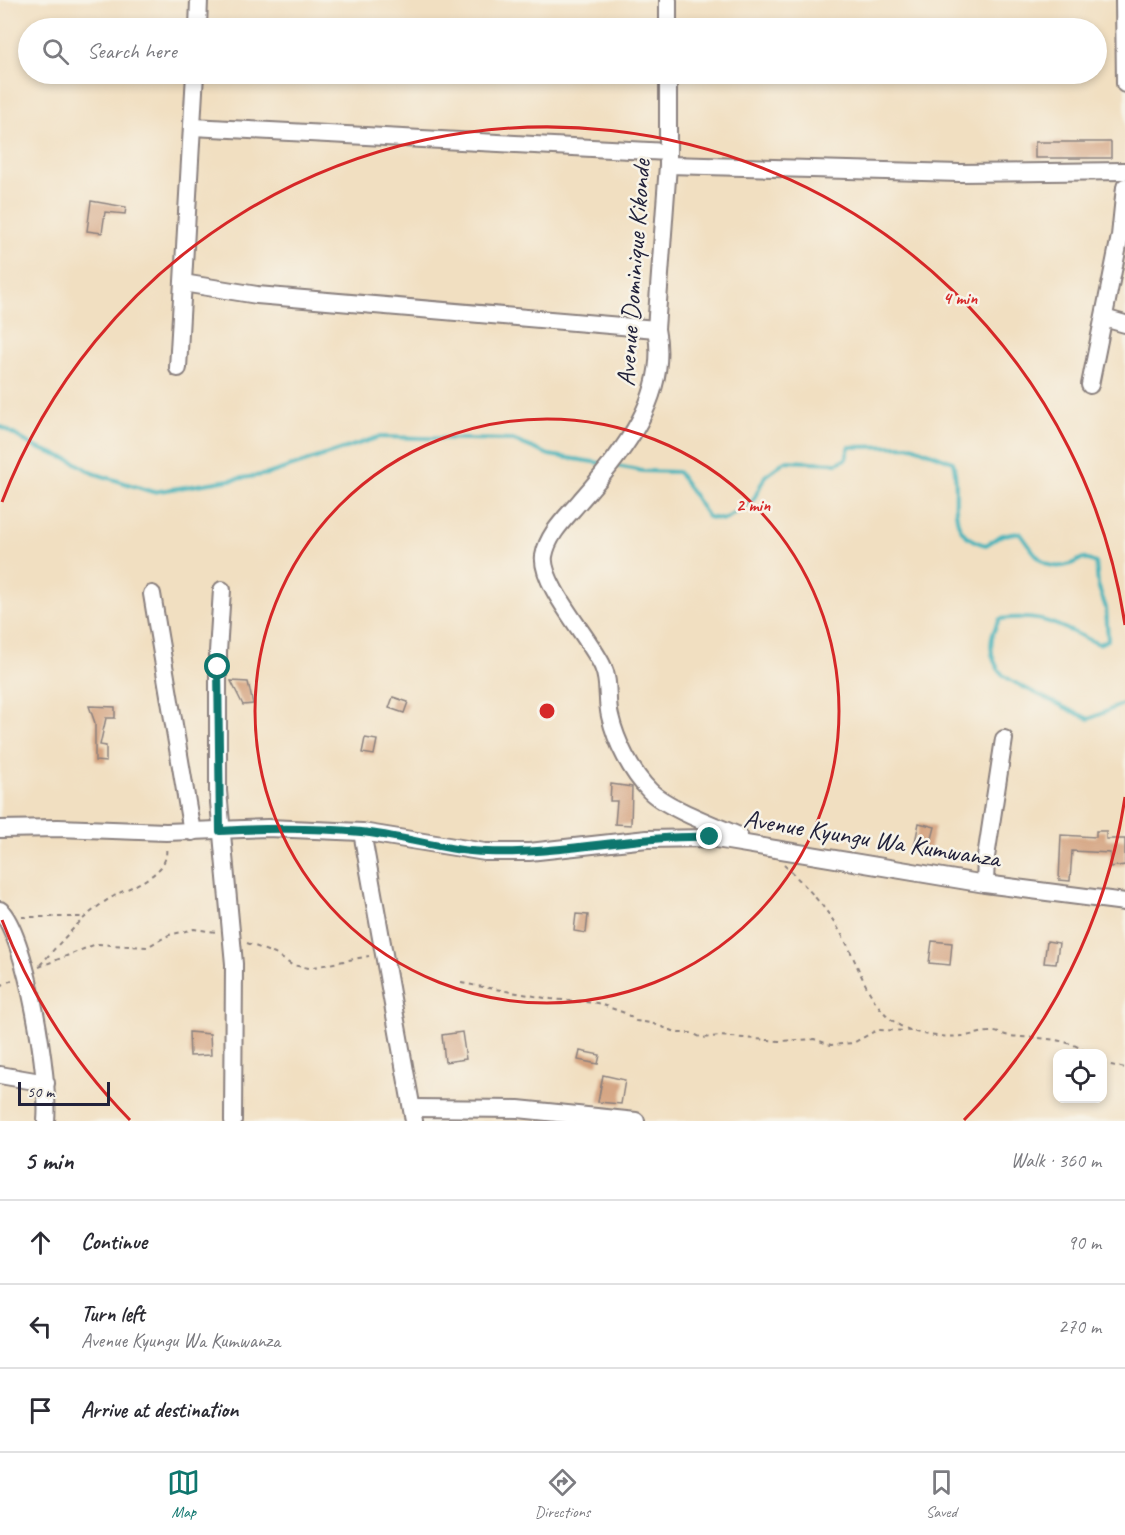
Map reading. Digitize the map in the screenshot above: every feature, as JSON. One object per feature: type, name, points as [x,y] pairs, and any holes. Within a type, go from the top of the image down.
[{"type":"street","points":[[198,18],[199,0]]},
{"type":"street","points":[[668,0],[668,18]]},
{"type":"street","points":[[1124,0],[1125,84]]},
{"type":"street","points":[[178,368],[195,84]]},
{"type":"street","name":"Avenue Dominique Kikonde","points":[[668,84],[668,158],[656,329],[659,342],[657,378],[649,404],[612,465],[552,533],[544,558],[555,591],[603,667],[609,715],[633,769],[651,793],[694,816],[765,847]]},
{"type":"street","points":[[193,127],[668,158],[960,173],[1125,171]]},
{"type":"street","points":[[1090,385],[1120,236],[1125,187]]},
{"type":"street","points":[[183,283],[257,295],[656,329]]},
{"type":"street","points":[[1104,318],[1125,324]]},
{"type":"street","points":[[222,590],[218,667],[220,831],[234,964],[233,1121]]},
{"type":"street","points":[[152,594],[192,832]]},
{"type":"street","points":[[985,884],[986,857],[1004,739]]},
{"type":"street","name":"Avenue Kyungu Wa Kumwanza","points":[[0,829],[58,828],[192,832],[268,828],[362,832],[485,852],[529,852],[680,837],[710,837],[985,884],[1125,902]]},
{"type":"street","points":[[362,832],[413,1114],[518,1109],[636,1121]]},
{"type":"street","points":[[4,914],[26,974],[46,1083],[46,1121]]},
{"type":"street","points":[[0,1075],[46,1083]]},
{"type":"path","points":[[166,832],[167,856],[160,868],[133,888],[114,896],[86,917],[38,968],[96,944],[147,947],[170,935],[203,928],[275,954],[292,965],[309,968],[383,952]]},
{"type":"path","points":[[765,847],[813,893],[839,929],[878,1006],[896,1023],[911,1031]]},
{"type":"path","points":[[4,914],[86,917]]},
{"type":"path","points":[[461,983],[550,999],[597,1003],[625,1013],[636,1021],[651,1023],[679,1033],[692,1033],[702,1038],[720,1036],[779,1041],[814,1039],[831,1045],[853,1043],[877,1030],[963,1036],[1000,1032],[1010,1036],[1063,1042],[1083,1049]]},
{"type":"path","points":[[1107,1064],[1125,1068]]},
{"type":"building","points":[[1035,142],[1111,142],[1111,158],[1035,158]]},
{"type":"building","points":[[91,201],[126,207],[125,214],[105,212],[102,233],[87,231]]},
{"type":"building","points":[[231,681],[248,682],[253,704],[243,705]]},
{"type":"building","points":[[393,697],[408,702],[404,713],[389,708]]},
{"type":"building","points":[[89,706],[115,707],[115,718],[106,718],[100,745],[106,746],[106,762],[95,761],[95,723]]},
{"type":"building","points":[[365,738],[377,740],[374,755],[362,753]]},
{"type":"building","points":[[611,784],[632,787],[631,825],[615,824],[617,801],[610,801]]},
{"type":"building","points":[[919,823],[935,827],[929,850],[914,847]]},
{"type":"building","points":[[1096,831],[1106,831],[1106,839],[1125,839],[1125,865],[1110,867],[1110,853],[1072,851],[1070,881],[1059,880],[1061,835],[1096,837]]},
{"type":"building","points":[[576,914],[588,915],[586,933],[574,931]]},
{"type":"building","points":[[932,941],[952,943],[950,965],[929,963]]},
{"type":"building","points":[[1047,941],[1059,943],[1056,964],[1044,963]]},
{"type":"building","points":[[189,1032],[210,1034],[211,1055],[190,1056]]},
{"type":"building","points":[[462,1032],[466,1059],[445,1062],[442,1035]]},
{"type":"building","points":[[580,1051],[600,1055],[598,1064],[578,1060]]},
{"type":"building","points":[[603,1075],[625,1080],[621,1104],[598,1102]]},
{"type":"waterway","points":[[0,426],[35,447],[73,461],[93,473],[153,492],[268,474],[379,437],[513,440],[549,455],[606,464]]},
{"type":"waterway","points":[[617,466],[643,471],[678,472],[708,517],[724,520],[753,501],[765,476],[785,461],[837,463],[846,459],[849,447],[912,446],[953,462],[956,512],[963,532],[972,540],[986,545],[1002,535],[1020,533],[1034,552],[1046,564],[1053,566],[1071,564],[1083,558],[1096,563],[1098,585],[1106,608],[1108,640],[1099,644],[1041,620],[1000,619],[993,633],[991,647],[997,667],[1007,678],[1089,719],[1125,703]]},
{"type":"route","points":[[218,667],[220,831],[268,828],[362,832],[443,847],[485,852],[529,852],[647,839],[710,837]]}]
